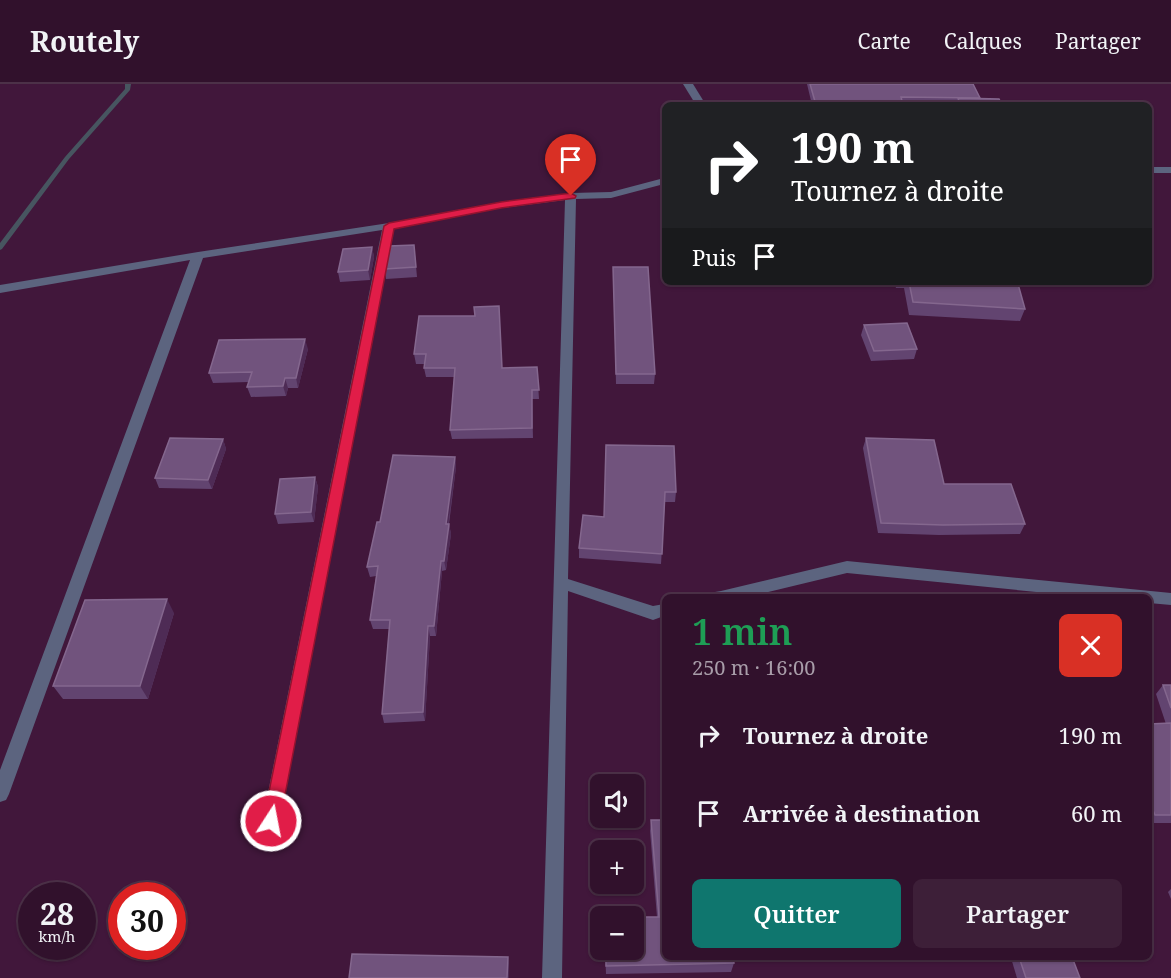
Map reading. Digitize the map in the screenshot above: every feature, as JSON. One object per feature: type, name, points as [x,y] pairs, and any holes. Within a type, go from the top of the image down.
[{"type":"street","points":[[688,84],[699,102]]},
{"type":"street","points":[[1152,170],[1171,171]]},
{"type":"street","points":[[0,289],[198,255],[389,226],[501,205],[571,196],[611,195],[662,182]]},
{"type":"street","points":[[552,978],[556,699],[562,583],[571,196]]},
{"type":"street","points":[[267,842],[389,226]]},
{"type":"street","points":[[0,794],[198,255]]},
{"type":"street","points":[[734,594],[847,567],[1120,594]]},
{"type":"street","points":[[562,583],[653,613],[662,611]]},
{"type":"street","points":[[1152,597],[1171,599]]},
{"type":"building","points":[[810,84],[973,84],[980,98],[901,97],[902,102],[815,102]]},
{"type":"building","points":[[958,98],[999,99],[1000,102],[959,102]]},
{"type":"building","points":[[414,245],[416,267],[385,269],[389,246]]},
{"type":"building","points":[[372,247],[368,270],[338,272],[343,249]]},
{"type":"building","points":[[613,267],[648,267],[655,374],[616,374]]},
{"type":"building","points":[[910,285],[1018,285],[1025,309],[913,302]]},
{"type":"building","points":[[499,306],[502,368],[537,367],[539,390],[532,390],[532,428],[450,430],[455,368],[424,368],[426,354],[414,354],[419,316],[475,316],[474,307]]},
{"type":"building","points":[[907,323],[917,349],[874,351],[864,325]]},
{"type":"building","points":[[305,339],[296,378],[285,378],[283,386],[247,387],[252,372],[209,373],[219,340]]},
{"type":"building","points":[[170,438],[223,439],[208,480],[155,478]]},
{"type":"building","points":[[866,438],[934,440],[944,484],[1011,484],[1025,524],[881,523]]},
{"type":"building","points":[[606,445],[674,446],[676,492],[665,492],[662,554],[579,548],[583,515],[604,517]]},
{"type":"building","points":[[393,455],[455,457],[446,524],[449,524],[444,561],[441,561],[434,626],[428,626],[423,712],[382,714],[390,620],[370,620],[378,566],[367,567],[377,522],[380,522]]},
{"type":"building","points":[[315,477],[311,512],[275,514],[280,479]]},
{"type":"building","points":[[167,599],[140,686],[53,686],[85,600]]},
{"type":"building","points":[[1163,685],[1171,685],[1171,708]]},
{"type":"building","points":[[1171,723],[1171,815],[1155,815],[1152,808],[1152,724]]},
{"type":"building","points":[[651,820],[662,820],[662,960],[734,960],[734,963],[606,966],[606,960],[644,960],[644,917],[659,917]]},
{"type":"building","points":[[352,954],[508,957],[507,978],[349,978]]},
{"type":"building","points":[[1020,960],[1073,960],[1080,978],[1026,978]]},
{"type":"waterway","points":[[0,248],[67,158],[128,89],[128,84]]},
{"type":"route","points":[[271,821],[389,226],[501,205],[571,196]]}]
